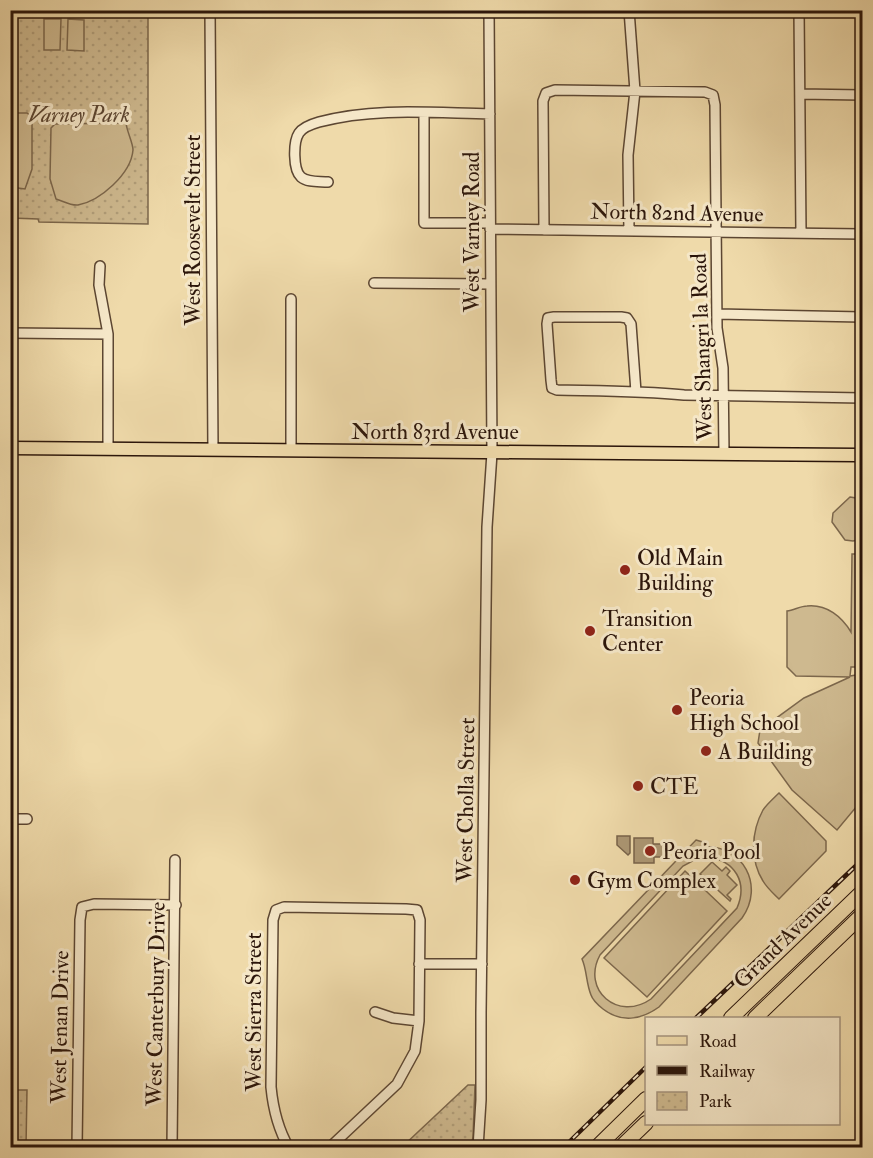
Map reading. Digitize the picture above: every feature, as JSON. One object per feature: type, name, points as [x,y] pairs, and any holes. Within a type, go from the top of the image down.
[{"type":"highway","name":"Grand Avenue","points":[[732,1017],[862,892]]},
{"type":"highway","name":"Grand Avenue","points":[[756,1017],[862,915]]},
{"type":"highway","points":[[776,975],[786,989]]},
{"type":"highway","points":[[596,1148],[645,1100]]},
{"type":"highway","points":[[621,1148],[645,1124]]},
{"type":"main road","name":"North 83rd Avenue","points":[[10,448],[861,456]]},
{"type":"street","name":"West Roosevelt Street","points":[[210,10],[213,450]]},
{"type":"street","name":"West Varney Road","points":[[489,10],[492,453]]},
{"type":"street","points":[[629,10],[635,91],[628,155],[629,231]]},
{"type":"street","points":[[799,10],[801,233]]},
{"type":"street","points":[[544,230],[543,101],[546,93],[555,90],[635,91]]},
{"type":"street","name":"West Shangri la Road","points":[[635,91],[705,92],[713,95],[715,105],[717,314],[723,368],[724,454]]},
{"type":"street","points":[[800,94],[862,95]]},
{"type":"street","points":[[328,182],[303,179],[299,175],[295,162],[296,139],[300,131],[317,123],[364,113],[490,114]]},
{"type":"street","name":"North 82nd Avenue","points":[[424,113],[424,223],[544,230],[862,234]]},
{"type":"street","points":[[100,266],[99,285],[108,334],[108,449]]},
{"type":"street","points":[[374,283],[490,284]]},
{"type":"street","points":[[291,299],[291,451]]},
{"type":"street","points":[[717,314],[862,317]]},
{"type":"street","points":[[636,392],[631,324],[627,318],[548,318],[551,380],[552,388],[557,390],[862,398]]},
{"type":"street","points":[[10,333],[108,334]]},
{"type":"street","name":"West Cholla Street","points":[[478,1148],[481,1100],[487,527],[492,453]]},
{"type":"street","points":[[10,819],[27,819]]},
{"type":"street","name":"West Canterbury Drive","points":[[172,1148],[176,860]]},
{"type":"street","name":"West Jenan Drive","points":[[77,1148],[82,907],[94,904],[176,905]]},
{"type":"street","name":"West Sierra Street","points":[[289,1148],[276,1118],[271,1087],[273,920],[276,910],[284,907],[417,910],[420,920],[419,964]]},
{"type":"street","points":[[329,1148],[397,1084],[415,1051],[419,1021],[419,964],[482,964]]},
{"type":"street","points":[[375,1012],[393,1018],[419,1021]]},
{"type":"green space","name":"Varney Park","points":[[11,11],[148,11],[148,224],[39,222],[38,219],[11,218]]},
{"type":"green space","points":[[44,19],[61,19],[60,50],[44,50]]},
{"type":"green space","points":[[68,19],[84,20],[84,51],[67,50]]},
{"type":"green space","points":[[10,113],[27,113],[32,117],[32,169],[25,189],[11,187]]},
{"type":"green space","points":[[126,123],[133,150],[127,168],[121,177],[105,192],[87,202],[75,205],[56,199],[50,179],[51,128],[55,124]]},
{"type":"green space","points":[[850,497],[862,499],[862,539],[853,541],[845,540],[832,522],[833,513]]},
{"type":"green space","points":[[852,554],[862,554],[862,667],[851,667],[850,676],[862,675],[862,800],[837,830],[792,790],[758,743],[760,730],[804,698],[850,677],[796,676],[787,667],[787,611],[805,606],[821,607],[843,621],[851,632]]},
{"type":"green space","points":[[779,793],[826,841],[826,851],[779,899],[766,886],[759,873],[754,855],[754,837],[763,810]]},
{"type":"green space","points":[[696,840],[706,843],[703,847],[729,852],[746,869],[751,893],[749,906],[742,918],[659,1007],[645,1015],[624,1018],[610,1013],[596,1003],[588,986],[582,959]],"holes":[[[698,858],[717,859],[732,868],[740,881],[741,890],[737,908],[651,999],[639,1005],[626,1007],[606,999],[595,980],[595,968],[600,955],[683,866]]]},
{"type":"green space","points":[[712,862],[722,871],[726,867],[730,871],[727,875],[737,885],[727,895],[730,901],[700,874]]},
{"type":"green space","points":[[685,871],[727,911],[647,997],[604,958]]},
{"type":"green space","points":[[468,1085],[475,1085],[471,1147],[402,1147]]},
{"type":"green space","points":[[11,1090],[27,1090],[26,1147],[11,1147]]},
{"type":"shaded area","points":[[617,836],[630,836],[628,855],[617,845]]},
{"type":"shaded area","name":"Peoria Pool","points":[[634,838],[653,838],[653,844],[666,844],[666,857],[654,857],[654,863],[634,863]]},
{"type":"railway","points":[[697,1017],[862,860]]},
{"type":"railway","points":[[563,1148],[645,1068]]},
{"type":"place","name":"Old Main Building","points":[[625,570]]},
{"type":"place","name":"Transition Center","points":[[590,631]]},
{"type":"place","name":"Peoria High School","points":[[677,710]]},
{"type":"place","name":"A Building","points":[[706,751]]},
{"type":"place","name":"CTE","points":[[638,786]]},
{"type":"place","name":"Peoria Pool","points":[[650,851]]},
{"type":"place","name":"Gym Complex","points":[[575,880]]}]
